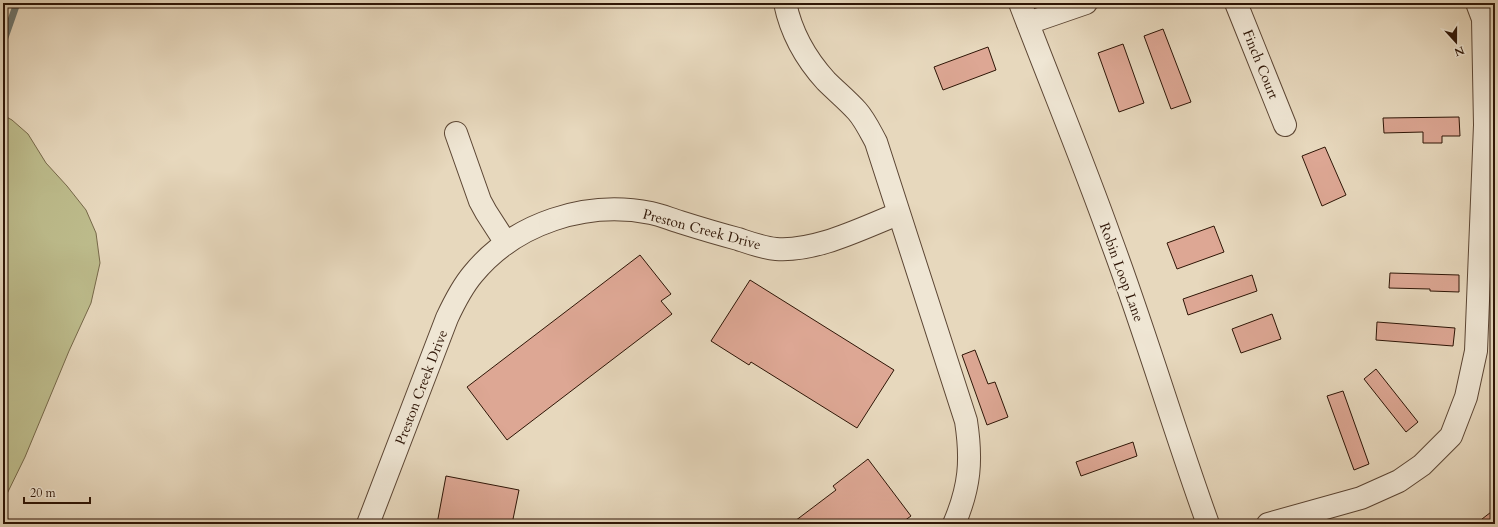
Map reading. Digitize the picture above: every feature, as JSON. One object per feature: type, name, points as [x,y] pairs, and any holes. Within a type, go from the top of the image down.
[{"type":"street","points":[[785,3],[789,19],[796,36],[808,57],[827,81],[858,112],[868,125],[876,142],[966,421],[970,444],[970,463],[962,506],[954,524]]},
{"type":"street","points":[[1024,13],[1086,3]]},
{"type":"street","name":"Finch Court","points":[[1236,3],[1285,125]]},
{"type":"street","points":[[1268,524],[1361,498],[1399,481],[1422,465],[1452,436],[1466,397],[1476,351],[1485,125],[1483,20],[1478,3]]},
{"type":"street","name":"Robin Loop Lane","points":[[1024,13],[1114,246],[1208,524]]},
{"type":"street","points":[[456,133],[480,201],[506,242]]},
{"type":"street","name":"Preston Creek Drive","points":[[368,524],[447,318],[455,301],[473,274],[506,242],[531,228],[563,216],[580,212],[618,210],[652,213],[756,245],[777,249],[794,248],[832,240],[898,214]]},
{"type":"shaded area","points":[[3,115],[12,120],[28,134],[46,163],[86,210],[96,233],[100,263],[91,303],[69,351],[25,457],[3,502]]},
{"type":"building","points":[[1163,29],[1191,102],[1171,109],[1144,36]]},
{"type":"building","points":[[1123,44],[1144,103],[1119,112],[1098,53]]},
{"type":"building","points":[[988,47],[996,70],[943,90],[934,67]]},
{"type":"building","points":[[1459,117],[1460,136],[1442,136],[1442,143],[1423,143],[1423,132],[1384,133],[1383,118]]},
{"type":"building","points":[[1325,147],[1346,195],[1322,206],[1302,156]]},
{"type":"building","points":[[1214,226],[1224,252],[1177,269],[1167,243]]},
{"type":"building","points":[[640,255],[671,294],[661,301],[672,314],[507,440],[467,387]]},
{"type":"building","points":[[1390,273],[1459,275],[1459,292],[1430,291],[1430,289],[1389,288]]},
{"type":"building","points":[[1252,275],[1257,291],[1188,315],[1183,299]]},
{"type":"building","points":[[750,280],[894,370],[857,428],[751,362],[749,365],[711,341]]},
{"type":"building","points":[[1272,314],[1281,339],[1241,353],[1232,329]]},
{"type":"building","points":[[1377,322],[1455,328],[1453,346],[1376,340]]},
{"type":"building","points":[[975,350],[988,384],[995,382],[1008,417],[987,425],[962,355]]},
{"type":"building","points":[[1376,369],[1418,422],[1406,432],[1364,379]]},
{"type":"building","points":[[1343,391],[1369,464],[1354,470],[1327,396]]},
{"type":"building","points":[[1133,442],[1137,456],[1081,476],[1076,462]]},
{"type":"building","points":[[868,459],[911,516],[900,524],[791,524],[836,490],[833,486]]},
{"type":"building","points":[[446,476],[519,490],[512,524],[437,524]]},
{"type":"building","points":[[1495,509],[1495,524],[1486,524],[1482,519]]},
{"type":"waterway","points":[[3,43],[17,3]]}]
